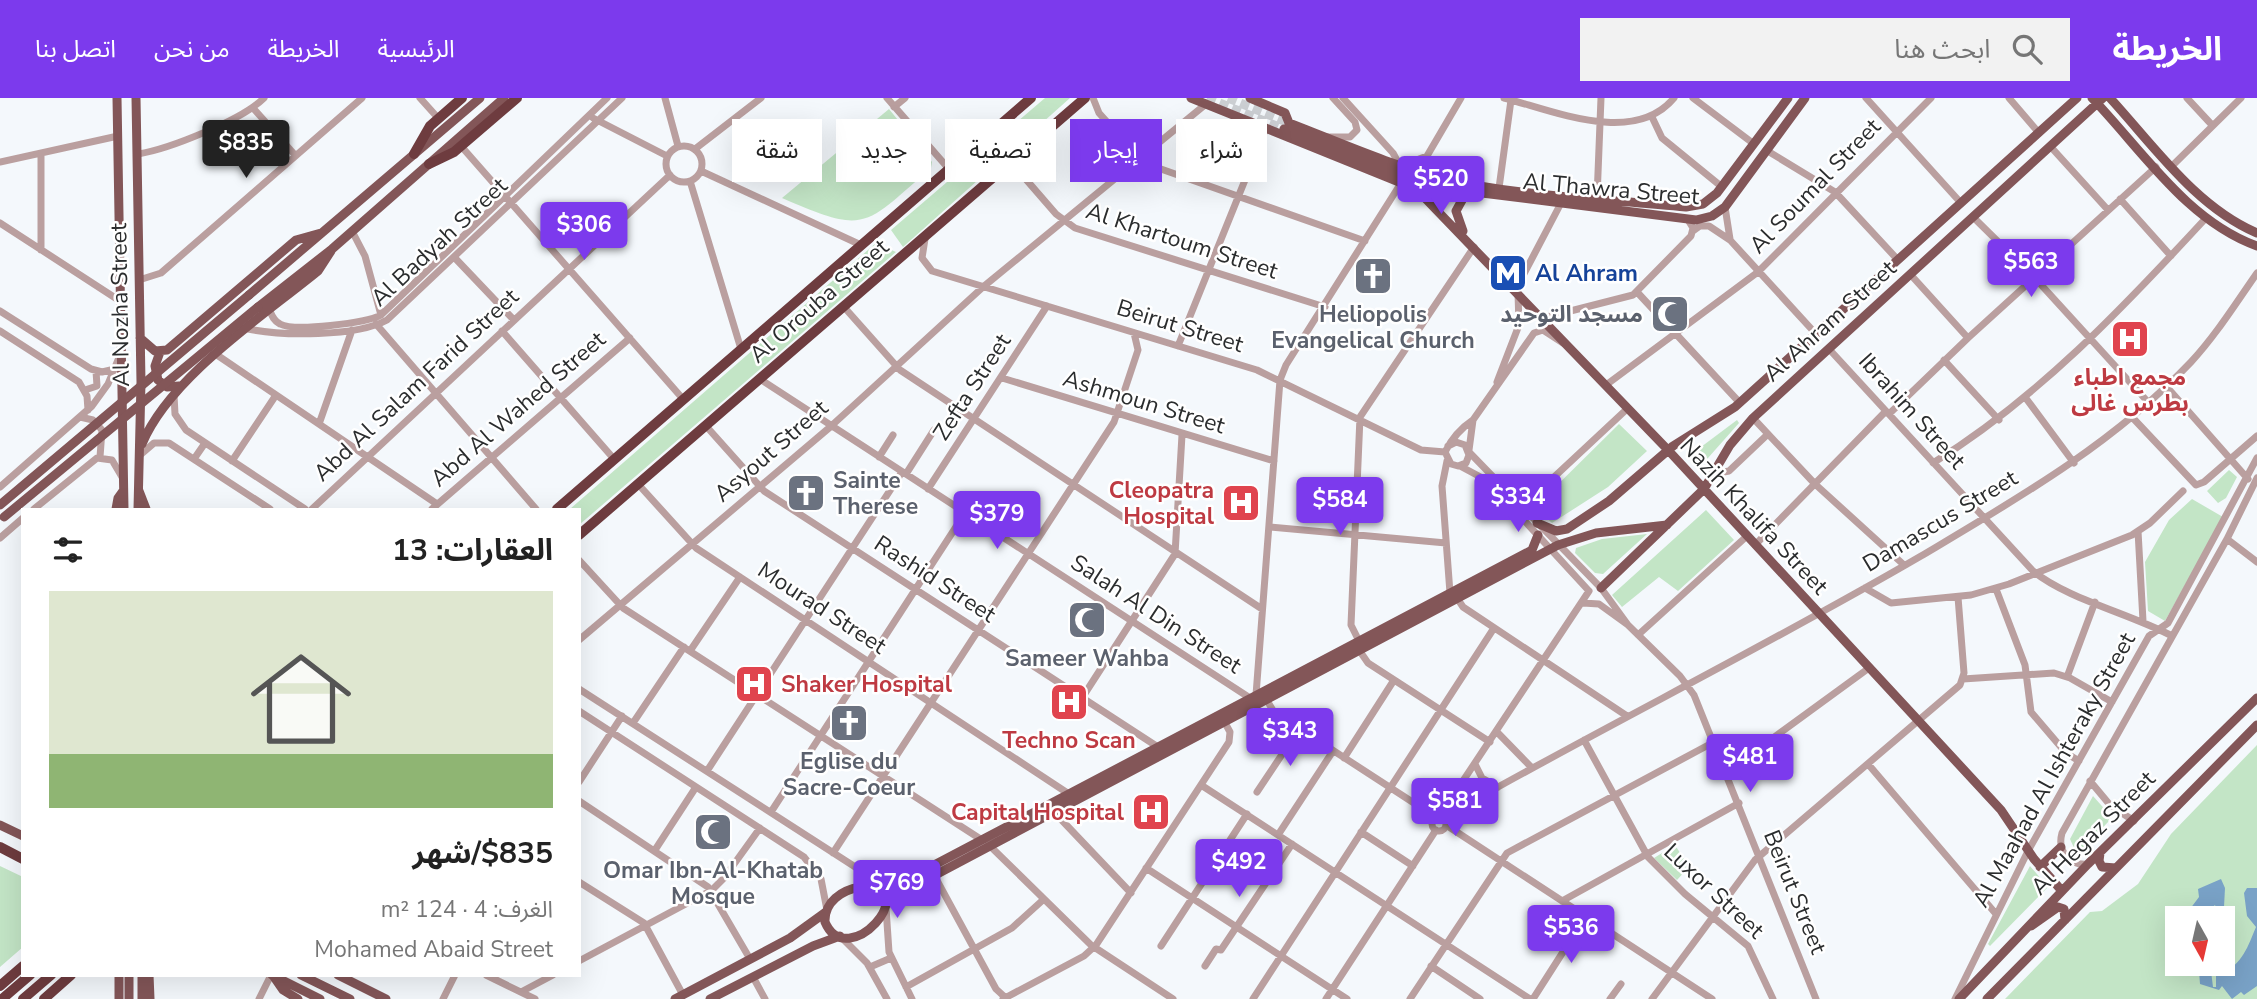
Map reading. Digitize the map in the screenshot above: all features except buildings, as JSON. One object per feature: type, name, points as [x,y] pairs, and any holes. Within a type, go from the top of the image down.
[{"type":"highway","points":[[414,154],[423,135],[461,98]]},
{"type":"highway","points":[[429,164],[445,158],[456,146],[517,98]]},
{"type":"highway","name":"Al Orouba Street","points":[[1006,119],[1031,98]]},
{"type":"highway","name":"Al Orouba Street","points":[[1056,123],[1085,98]]},
{"type":"highway","name":"Al Orouba Street","points":[[557,508],[945,171]]},
{"type":"highway","name":"Al Orouba Street","points":[[581,533],[988,182]]},
{"type":"highway","points":[[0,847],[21,858]]},
{"type":"highway","points":[[0,986],[21,968]]},
{"type":"highway","points":[[2,999],[28,977]]},
{"type":"highway","points":[[23,999],[49,977]]},
{"type":"highway","points":[[44,999],[69,977]]},
{"type":"main road","name":"Al Nozha Street","points":[[116,508],[123,491],[117,98]]},
{"type":"main road","name":"Al Nozha Street","points":[[136,98],[140,337],[138,490],[145,508]]},
{"type":"main road","points":[[0,505],[480,98]]},
{"type":"main road","points":[[456,146],[505,98]]},
{"type":"main road","name":"Al Thawra Street","points":[[1191,98],[1244,119]]},
{"type":"main road","points":[[1250,98],[1286,113],[1286,125],[1405,181]]},
{"type":"main road","name":"Al Thawra Street","points":[[1286,125],[1435,176],[1499,188],[1690,207],[1707,202],[1722,187],[1788,98]]},
{"type":"main road","points":[[1725,207],[1805,98]]},
{"type":"main road","points":[[2110,98],[2210,205],[2257,233]]},
{"type":"main road","points":[[2075,100],[2082,105],[2086,114]]},
{"type":"main road","name":"Al Ahram Street","points":[[1537,523],[1556,531],[1567,529],[1609,501],[1668,450],[1740,403],[2075,100]]},
{"type":"main road","points":[[2098,100],[2156,167],[2206,218],[2233,236],[2257,246]]},
{"type":"main road","name":"Al Ahram Street","points":[[1601,589],[1704,488],[1731,443],[1753,418],[2086,114],[2098,100]]},
{"type":"main road","name":"Al Thawra Street","points":[[1267,128],[1405,181],[1466,192],[1688,220],[1708,218],[1725,207]]},
{"type":"main road","points":[[0,521],[332,248],[429,164]]},
{"type":"main road","name":"Nazih Khalifa Street","points":[[1405,181],[1466,238],[1704,488],[2001,810],[2040,867],[2062,891]]},
{"type":"main road","points":[[1466,192],[1456,213],[1466,238]]},
{"type":"main road","points":[[140,337],[148,347],[159,352],[169,348],[296,240],[321,233]]},
{"type":"main road","points":[[139,452],[158,413],[178,388],[318,271],[332,248]]},
{"type":"main road","points":[[1816,334],[1829,349]]},
{"type":"main road","points":[[159,352],[155,369],[158,380],[167,387],[178,388]]},
{"type":"main road","points":[[123,491],[124,508]]},
{"type":"main road","points":[[710,999],[810,947],[840,936],[868,931],[878,922],[886,906],[1069,794],[1454,595],[1554,547],[1602,532],[1667,525]]},
{"type":"main road","points":[[1454,595],[1532,550],[1538,535]]},
{"type":"main road","points":[[679,997],[786,940],[826,911],[845,891],[897,885],[1054,812],[1224,721],[1257,698]]},
{"type":"main road","name":"Al Hegaz Street","points":[[1957,999],[2088,864],[2257,698]]},
{"type":"main road","name":"Al Hegaz Street","points":[[1987,999],[2257,724]]},
{"type":"main road","points":[[0,825],[21,834]]},
{"type":"main road","points":[[2040,867],[2061,847]]},
{"type":"main road","points":[[2101,853],[2099,861],[2102,867],[2116,867]]},
{"type":"main road","points":[[876,889],[886,906]]},
{"type":"main road","points":[[2026,928],[2043,920],[2058,907],[2064,909],[2065,920]]},
{"type":"main road","points":[[826,911],[828,929],[840,936]]},
{"type":"main road","points":[[786,940],[809,936],[813,941],[810,947]]},
{"type":"main road","points":[[119,977],[119,999]]},
{"type":"main road","points":[[129,977],[129,999]]},
{"type":"main road","points":[[142,977],[142,999]]},
{"type":"main road","points":[[149,977],[150,999]]},
{"type":"main road","points":[[275,977],[300,995],[320,999]]},
{"type":"main road","points":[[305,977],[351,999]]},
{"type":"main road","points":[[345,977],[386,999]]},
{"type":"street","points":[[138,154],[162,148],[253,108],[264,98]]},
{"type":"street","points":[[139,280],[160,273],[362,98]]},
{"type":"street","points":[[420,98],[438,118]]},
{"type":"street","name":"Al Badyah Street","points":[[248,329],[265,333],[352,330],[393,315],[454,257],[607,98]]},
{"type":"street","name":"Al Badyah Street","points":[[270,311],[277,322],[289,326],[352,324],[377,320],[622,98]]},
{"type":"street","points":[[665,98],[678,146]]},
{"type":"street","points":[[678,146],[695,149],[761,98]]},
{"type":"street","points":[[887,98],[945,165]]},
{"type":"street","points":[[894,107],[905,98]]},
{"type":"street","points":[[1093,98],[1103,119]]},
{"type":"street","points":[[1325,137],[1350,137],[1357,132],[1354,122],[1333,98]]},
{"type":"street","points":[[1343,98],[1393,153],[1400,166],[1427,156],[1461,98]]},
{"type":"street","points":[[1597,198],[1601,98]]},
{"type":"street","points":[[1499,188],[1507,99],[1601,121],[1651,117],[1674,98]]},
{"type":"street","points":[[1693,98],[1754,144]]},
{"type":"street","points":[[1866,98],[1961,203]]},
{"type":"street","name":"Al Soumal Street","points":[[1606,385],[1758,272],[1931,98]]},
{"type":"street","points":[[2009,98],[2039,133]]},
{"type":"street","points":[[2187,98],[2212,125]]},
{"type":"street","points":[[2172,166],[2241,98]]},
{"type":"street","name":"Asyout Street","points":[[1162,141],[1206,104]]},
{"type":"street","points":[[253,108],[295,155]]},
{"type":"street","points":[[587,116],[667,156]]},
{"type":"street","points":[[1651,117],[1662,138],[1722,187]]},
{"type":"street","points":[[0,162],[118,136]]},
{"type":"street","points":[[456,146],[570,268],[683,399]]},
{"type":"street","points":[[678,146],[667,156],[666,166],[670,175],[681,181],[690,181],[701,171],[702,161],[695,149]]},
{"type":"street","points":[[2050,146],[2108,210]]},
{"type":"street","points":[[1766,150],[1835,192],[1898,260]]},
{"type":"street","points":[[41,153],[41,250]]},
{"type":"street","points":[[1427,156],[1435,176]]},
{"type":"street","points":[[1755,545],[1944,360],[2156,167]]},
{"type":"street","points":[[1162,169],[1365,241]]},
{"type":"street","points":[[701,171],[861,245]]},
{"type":"street","name":"Abd Al Salam Farid Street","points":[[313,508],[670,175]]},
{"type":"street","points":[[690,181],[741,349]]},
{"type":"street","points":[[1257,698],[1280,380],[1286,365],[1405,181]]},
{"type":"street","name":"Al Khartoum Street","points":[[1029,182],[1064,221],[1075,228],[1325,307]]},
{"type":"street","name":"Asyout Street","points":[[581,638],[831,426],[983,287],[1112,182]]},
{"type":"street","points":[[1178,346],[1244,182]]},
{"type":"street","points":[[2120,199],[2171,256]]},
{"type":"street","points":[[1497,382],[1519,326],[1516,290],[1560,205]]},
{"type":"street","points":[[1725,207],[1730,240]]},
{"type":"street","points":[[1973,216],[2034,277],[2148,402]]},
{"type":"street","points":[[1933,463],[1999,420],[2091,340],[2206,218]]},
{"type":"street","points":[[1688,220],[1693,232]]},
{"type":"street","points":[[0,223],[120,301]]},
{"type":"street","points":[[1543,318],[1619,300],[1637,292],[1693,232],[1707,225],[1730,240],[1816,334]]},
{"type":"street","points":[[352,231],[365,256],[377,320],[435,394],[535,508]]},
{"type":"street","name":"Beirut Street","points":[[926,236],[922,254],[929,269],[1280,380],[1421,450],[1447,449]]},
{"type":"street","points":[[1474,247],[1360,419],[1350,625],[1366,662],[1490,741]]},
{"type":"street","points":[[454,257],[514,320]]},
{"type":"street","name":"Damascus Street","points":[[1436,830],[1442,831],[1442,820],[1459,808],[1820,614],[2074,463],[2166,386],[2207,343],[2257,273]]},
{"type":"street","points":[[1910,274],[1968,338]]},
{"type":"street","points":[[1637,292],[1740,403]]},
{"type":"street","name":"Zefta Street","points":[[928,489],[1047,306]]},
{"type":"street","points":[[844,307],[896,367],[1262,609]]},
{"type":"street","points":[[0,311],[96,371],[115,369]]},
{"type":"street","points":[[319,424],[352,330]]},
{"type":"street","points":[[1567,344],[1543,330],[1537,330],[1497,382],[1473,420],[1460,430],[1447,449],[1442,481],[1446,543],[1454,595],[1461,606],[1626,716]]},
{"type":"street","points":[[0,331],[77,380],[85,390],[88,410]]},
{"type":"street","points":[[502,331],[614,459]]},
{"type":"street","points":[[833,853],[1118,414],[1138,350],[1134,333]]},
{"type":"street","name":"Abd Al Wahed Street","points":[[435,507],[630,338]]},
{"type":"street","name":"Ibrahim Street","points":[[1829,349],[2035,573],[2051,584],[2143,621],[2172,636]]},
{"type":"street","points":[[1,484],[88,410],[105,389],[120,355]]},
{"type":"street","points":[[217,355],[368,457],[435,507]]},
{"type":"street","points":[[1944,360],[1999,420]]},
{"type":"street","points":[[85,390],[97,386],[96,371]]},
{"type":"street","name":"Ashmoun Street","points":[[1002,378],[1274,461]]},
{"type":"street","name":"Salah Al Din Street","points":[[760,379],[1132,621],[1257,698],[1270,710],[1712,999]]},
{"type":"street","points":[[2166,386],[2231,459],[2253,478]]},
{"type":"street","points":[[178,388],[174,404],[177,419],[187,430],[303,508]]},
{"type":"street","points":[[232,461],[276,396]]},
{"type":"street","points":[[2025,397],[2074,463]]},
{"type":"street","points":[[1522,507],[1628,408]]},
{"type":"street","points":[[2132,416],[2196,485],[2204,482],[2257,436]]},
{"type":"street","points":[[80,417],[93,420],[102,430],[100,457]]},
{"type":"street","points":[[1753,418],[1815,484],[1904,565]]},
{"type":"street","points":[[1447,461],[1461,466],[1467,461],[1473,420]]},
{"type":"street","name":"Rashid Street","points":[[706,426],[759,487],[1158,747]]},
{"type":"street","points":[[707,771],[852,548],[934,430]]},
{"type":"street","points":[[1713,474],[1732,470],[1768,434]]},
{"type":"street","points":[[879,457],[893,435]]},
{"type":"street","points":[[1082,698],[1176,552],[1182,435]]},
{"type":"street","points":[[139,452],[150,445],[165,442],[268,508]]},
{"type":"street","points":[[1447,449],[1459,442],[1469,451]]},
{"type":"street","points":[[194,459],[205,443]]},
{"type":"street","name":"Beirut Street","points":[[1469,451],[1537,523],[1589,591]]},
{"type":"street","points":[[35,508],[91,460],[100,457],[112,460],[122,477]]},
{"type":"street","name":"Al Maahad Al Ishteraky Street","points":[[2088,864],[2073,862],[2061,847],[2061,835],[2227,539],[2253,478],[2257,458]]},
{"type":"street","name":"Beirut Street","points":[[1461,466],[1488,481],[1538,535],[1601,589],[1623,614],[1628,625]]},
{"type":"street","name":"Al Maahad Al Ishteraky Street","points":[[1957,999],[2028,851],[2150,634],[2168,623],[2253,478]]},
{"type":"street","name":"Mourad Street","points":[[638,484],[691,544],[1069,794]]},
{"type":"street","points":[[1864,588],[1891,603],[1958,597],[1996,589],[2138,531],[2183,491]]},
{"type":"street","points":[[771,812],[965,513]]},
{"type":"street","points":[[0,538],[21,521]]},
{"type":"street","points":[[1269,527],[1446,543]]},
{"type":"street","points":[[2138,531],[2143,621]]},
{"type":"street","points":[[1637,635],[1747,536]]},
{"type":"street","points":[[2227,539],[2257,562]]},
{"type":"street","points":[[581,562],[620,606],[986,843],[1094,947],[1173,999]]},
{"type":"street","points":[[633,723],[740,577]]},
{"type":"street","points":[[1326,999],[1436,830],[1433,824],[1442,820],[1475,764],[1589,591],[1601,589]]},
{"type":"street","points":[[1996,589],[2027,674],[2033,716],[2068,754],[2079,761]]},
{"type":"street","points":[[1652,999],[1670,971],[1760,856],[1957,688],[1963,679],[1958,597]]},
{"type":"street","points":[[2067,677],[2095,601]]},
{"type":"street","name":"Beirut Street","points":[[1583,603],[1600,604],[1628,625],[1686,684],[1714,742],[1816,999]]},
{"type":"street","points":[[1253,999],[1494,628]]},
{"type":"street","points":[[1724,768],[1773,738],[1869,668]]},
{"type":"street","points":[[1963,679],[2051,673],[2067,677],[2112,702]]},
{"type":"street","points":[[1344,758],[1394,680]]},
{"type":"street","points":[[581,690],[866,875],[876,889]]},
{"type":"street","points":[[581,712],[811,863],[821,879],[826,911]]},
{"type":"street","points":[[581,779],[622,716]]},
{"type":"street","points":[[934,875],[996,989],[1005,999],[1094,947],[1229,741],[1230,732],[1224,721]]},
{"type":"street","points":[[1258,792],[1299,729]]},
{"type":"street","points":[[1497,732],[1532,768]]},
{"type":"street","name":"Luxor Street","points":[[1584,740],[1646,854],[1712,917],[1751,948],[1773,999]]},
{"type":"street","points":[[1410,999],[1500,860],[1520,844],[1714,742]]},
{"type":"street","points":[[1278,835],[1333,751]]},
{"type":"street","points":[[1475,764],[1484,780],[1498,787]]},
{"type":"street","points":[[1868,764],[1996,914]]},
{"type":"street","points":[[2090,781],[2106,802],[2134,821]]},
{"type":"street","points":[[1201,785],[1531,999],[1586,916]]},
{"type":"street","points":[[654,850],[696,787]]},
{"type":"street","points":[[581,802],[712,890],[750,959]]},
{"type":"street","points":[[1562,901],[1739,803]]},
{"type":"street","points":[[1054,812],[1131,893]]},
{"type":"street","points":[[1161,946],[1247,814]]},
{"type":"street","points":[[581,959],[712,890],[724,878],[760,828]]},
{"type":"street","points":[[1361,832],[1413,866]]},
{"type":"street","points":[[1205,966],[1216,949],[1221,950],[1292,844]]},
{"type":"street","points":[[1146,869],[1347,999]]},
{"type":"street","points":[[581,883],[646,925],[679,997]]},
{"type":"street","points":[[906,987],[1020,923],[1044,899]]},
{"type":"street","points":[[886,906],[891,958],[912,999]]},
{"type":"street","points":[[840,936],[870,967],[884,998]]},
{"type":"street","points":[[870,967],[891,958]]},
{"type":"street","points":[[1431,966],[1467,995],[1480,999]]},
{"type":"street","points":[[259,999],[271,977]]},
{"type":"street","points":[[443,999],[454,977]]},
{"type":"street","points":[[490,977],[535,999]]},
{"type":"street","points":[[520,992],[549,977]]},
{"type":"street","points":[[753,977],[765,999]]},
{"type":"street","points":[[1610,999],[1620,984]]},
{"type":"street","points":[[1154,999],[1160,990]]},
{"type":"green space","points":[[1045,98],[1070,98],[1046,119],[1020,119]]},
{"type":"green space","points":[[889,109],[897,119],[877,119]]},
{"type":"green space","points":[[836,153],[836,182],[915,182],[891,203],[863,219],[832,217],[782,198],[801,182],[822,182],[822,165]]},
{"type":"green space","points":[[947,182],[976,182],[903,247],[891,230]]},
{"type":"green space","points":[[876,243],[896,252],[581,523],[581,508],[571,508]]},
{"type":"green space","points":[[1737,420],[1739,423],[1700,467],[1689,456]]},
{"type":"green space","points":[[1619,424],[1647,451],[1608,487],[1552,523],[1535,507]]},
{"type":"green space","points":[[2229,470],[2237,477],[2226,498],[2218,503],[2207,491]]},
{"type":"green space","points":[[2192,499],[2223,517],[2165,621],[2148,611],[2145,562],[2169,520]]},
{"type":"green space","points":[[1706,510],[1734,540],[1678,591],[1659,577],[1622,607],[1612,595]]},
{"type":"green space","points":[[1647,534],[1603,574],[1595,573],[1575,553],[1576,548],[1602,539]]},
{"type":"green space","points":[[2257,745],[2257,999],[2005,999],[2090,912],[2102,911],[2138,884],[2171,834]]},
{"type":"green space","points":[[2093,796],[2109,814],[2110,820],[2084,847],[2075,850],[2070,839]]},
{"type":"green space","points":[[1675,845],[1689,867],[1677,880],[1654,858]]},
{"type":"green space","points":[[0,866],[21,876],[21,949],[0,967]]},
{"type":"green space","points":[[2030,866],[2048,887],[1990,946],[1988,944]]},
{"type":"water","points":[[2221,879],[2225,888],[2224,906],[2192,906],[2199,897],[2198,889]]},
{"type":"water","points":[[2247,888],[2257,888],[2257,986],[2232,999],[2222,986],[2219,990],[2200,984],[2199,976],[2212,976],[2213,987],[2216,987],[2216,976],[2235,976],[2235,965],[2244,954],[2256,927],[2247,916],[2244,893]]},
{"type":"tunnel","points":[[1207,98],[1284,129]]},
{"type":"tunnel","points":[[1228,98],[1289,123]]},
{"type":"place","name":"Al Ahram","points":[[1508,273]]},
{"type":"place","name":"Heliopolis Evangelical Church","points":[[1373,276]]},
{"type":"place","name":"مسجد التوحيد","points":[[1670,314]]},
{"type":"place","name":"مجمع اطباء بطرس غالى","points":[[2130,339]]},
{"type":"place","name":"Sainte Therese","points":[[806,493]]},
{"type":"place","name":"Cleopatra Hospital","points":[[1241,503]]},
{"type":"place","name":"Sameer Wahba","points":[[1087,620]]},
{"type":"place","name":"Shaker Hospital","points":[[754,684]]},
{"type":"place","name":"Techno Scan","points":[[1069,702]]},
{"type":"place","name":"Eglise du Sacre-Coeur","points":[[849,723]]},
{"type":"place","name":"Capital Hospital","points":[[1151,812]]},
{"type":"place","name":"Omar Ibn-Al-Khatab Mosque","points":[[713,832]]}]
